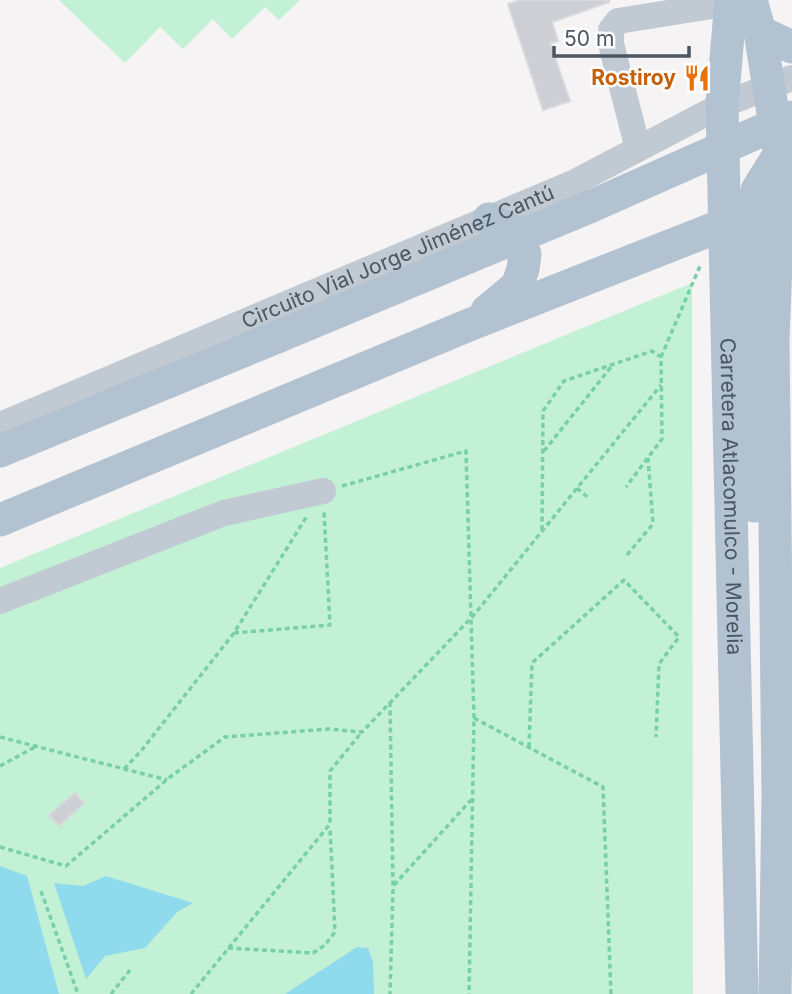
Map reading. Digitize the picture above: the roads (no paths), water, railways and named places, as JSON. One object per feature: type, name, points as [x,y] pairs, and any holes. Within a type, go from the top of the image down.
[{"type":"main road","name":"Carretera Atlacomulco - Morelia","points":[[738,1],[760,32],[780,82],[780,157],[787,208],[784,297],[773,354],[784,580],[775,994]]},
{"type":"main road","name":"Carretera Atlacomulco - Morelia","points":[[738,1],[722,105],[743,994]]},
{"type":"main road","points":[[760,32],[792,47]]},
{"type":"main road","name":"Circuito Vial Jorge Jiménez Cantú","points":[[0,451],[594,205],[792,117]]},
{"type":"main road","points":[[743,994],[757,800],[750,233],[757,190],[792,134]]},
{"type":"main road","points":[[0,520],[724,224],[787,208]]},
{"type":"main road","points":[[469,326],[517,286],[523,269],[525,254],[511,230],[489,219]]},
{"type":"street","points":[[638,149],[611,44],[611,30],[618,21],[738,1]]},
{"type":"street","name":"Circuito Vial Jorge Jiménez Cantú","points":[[0,425],[573,183],[722,105],[780,82]]},
{"type":"street","points":[[0,601],[224,513],[323,491]]},
{"type":"water","points":[[0,866],[27,876],[59,994],[0,994]]},
{"type":"water","points":[[106,876],[193,903],[177,912],[145,948],[105,956],[86,979],[54,883],[83,886]]},
{"type":"water","points":[[357,947],[368,948],[373,962],[374,994],[285,994]]},
{"type":"place","name":"Rostiroy","points":[[697,78]]}]
